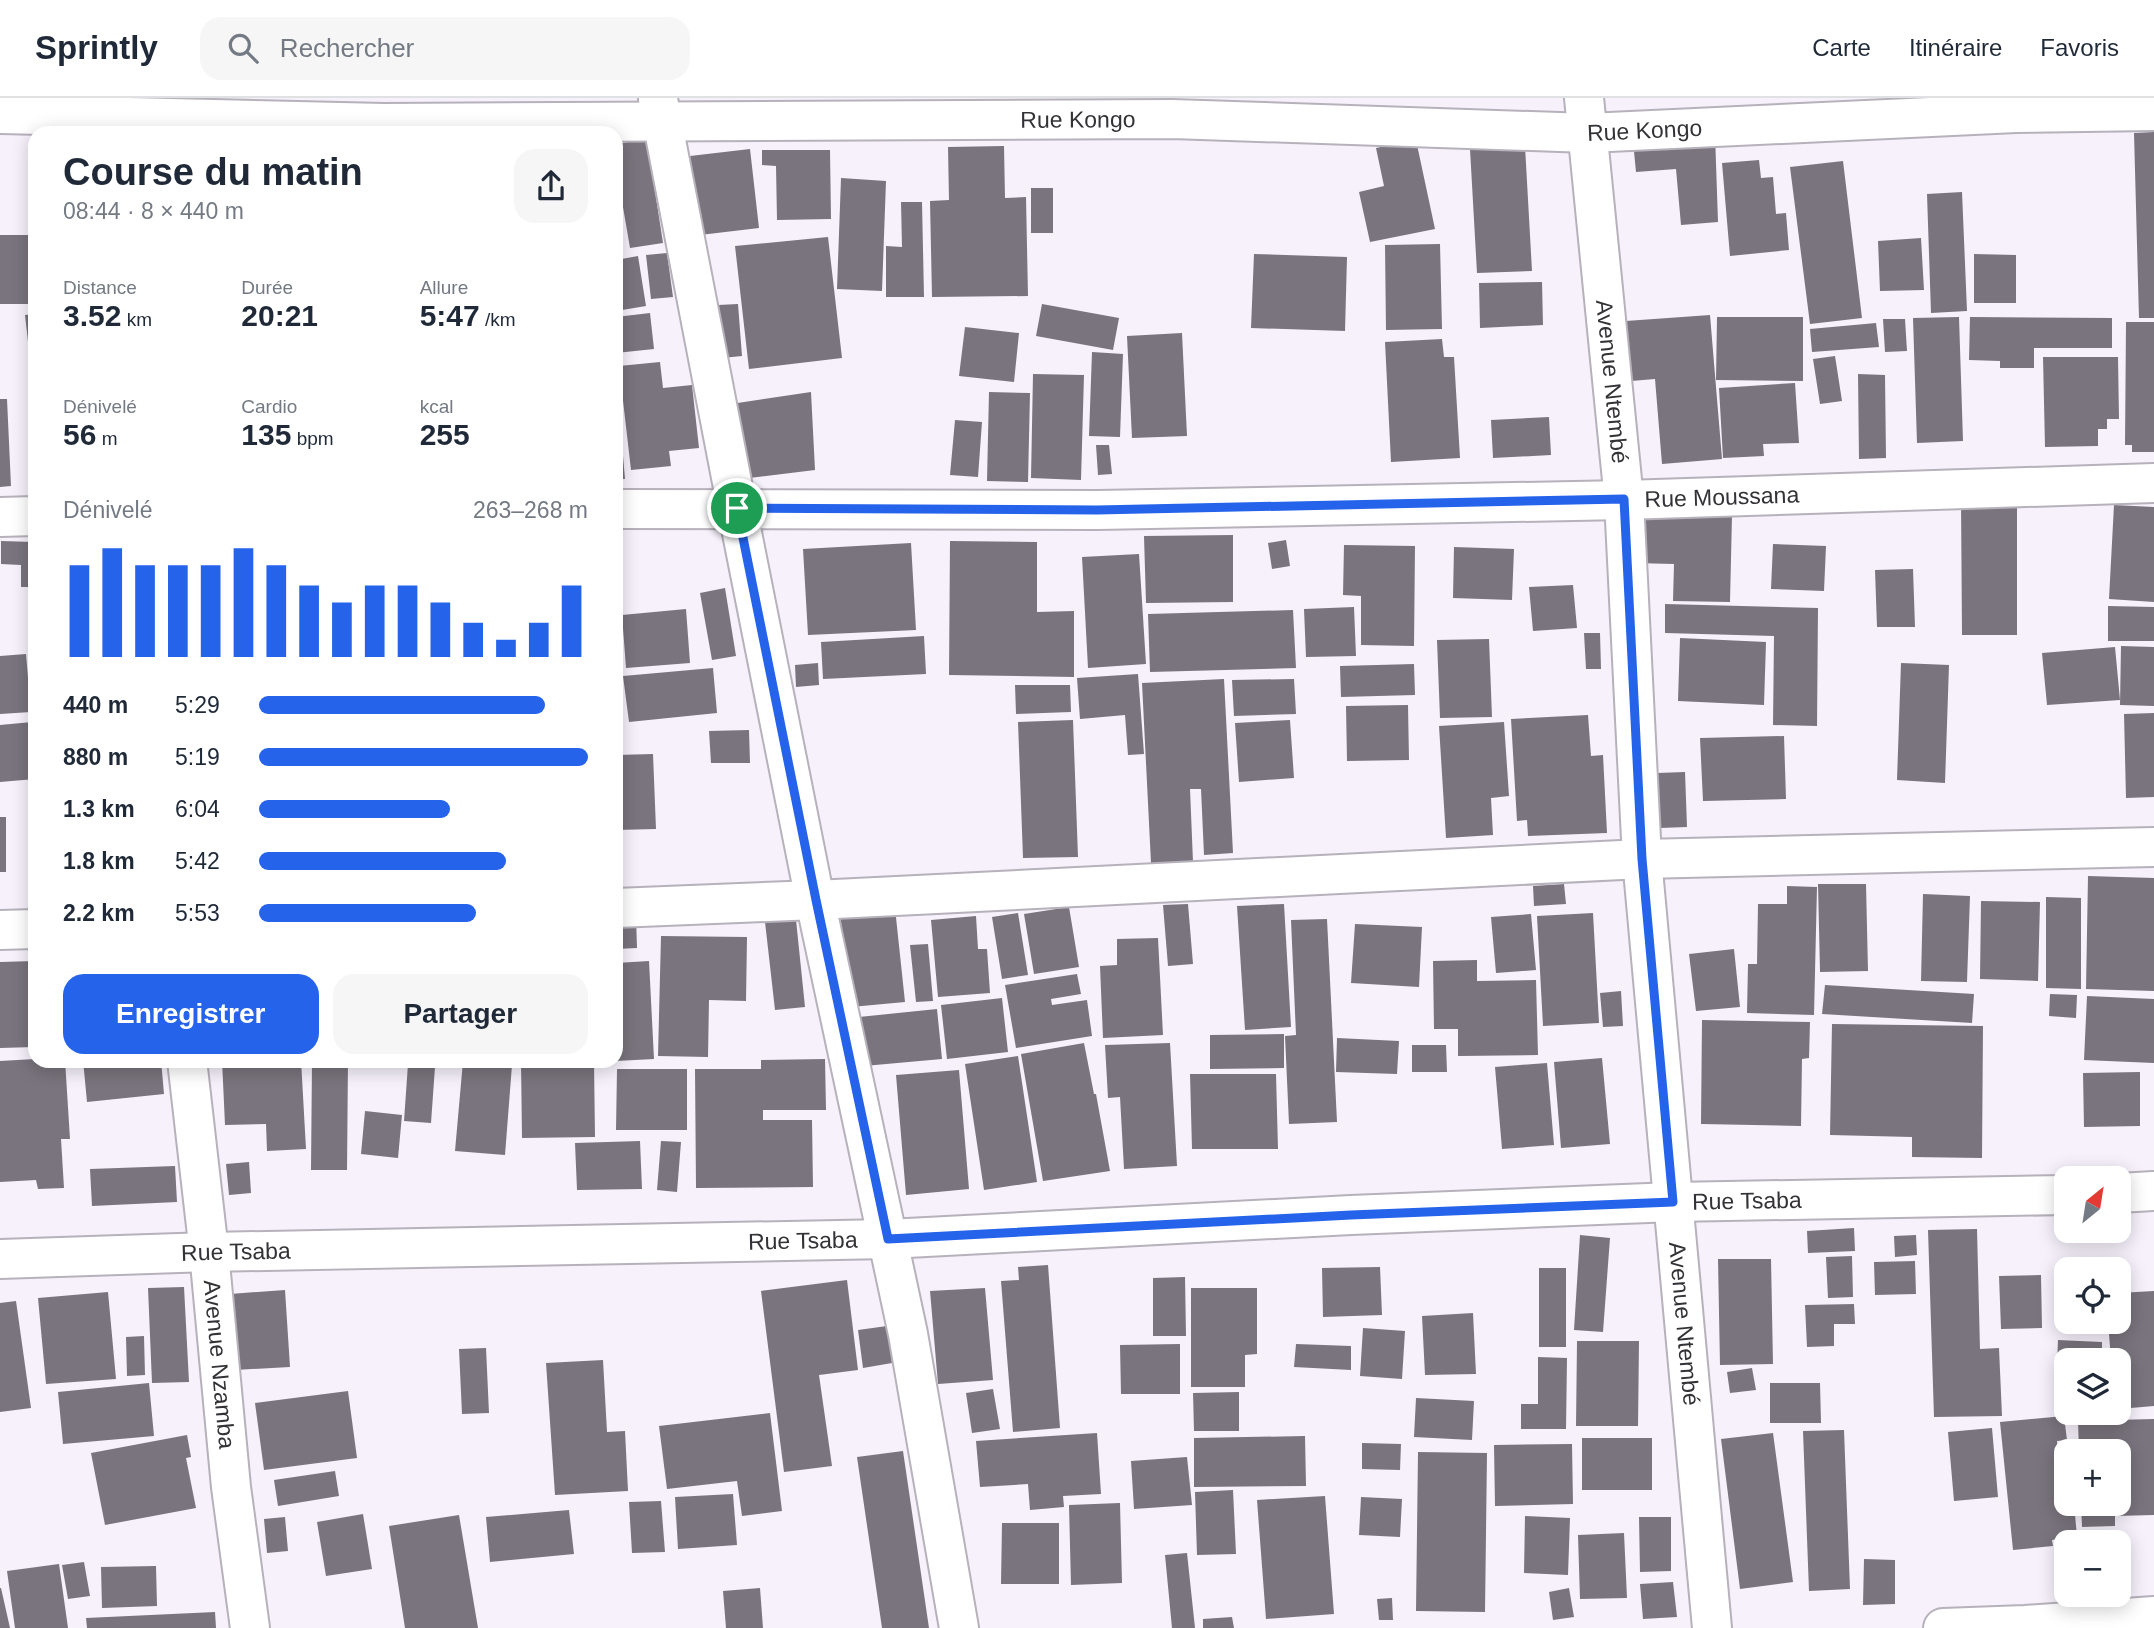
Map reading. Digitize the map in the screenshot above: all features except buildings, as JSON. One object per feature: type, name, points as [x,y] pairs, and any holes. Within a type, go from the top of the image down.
[{"type":"street","name":"Rue Kongo","points":[[0,114],[384,123],[661,110],[1172,118],[2154,111]]},
{"type":"street","points":[[661,110],[816,900],[908,1334],[959,1628]]},
{"type":"street","name":"Avenue Ntembé","points":[[1586,115],[1624,499],[1642,859],[1712,1628]]},
{"type":"street","name":"Rue Moussana","points":[[623,509],[1097,510],[1624,499],[2154,482]]},
{"type":"street","points":[[0,517],[28,516]]},
{"type":"street","points":[[623,908],[1642,859],[2154,847]]},
{"type":"street","points":[[0,930],[28,929]]},
{"type":"street","name":"Avenue Nzamba","points":[[188,1068],[209,1252],[231,1487],[250,1628]]},
{"type":"street","points":[[2132,1192],[2154,1191]]},
{"type":"street","name":"Rue Tsaba","points":[[0,1259],[209,1252],[888,1239],[1351,1215],[1673,1202],[2054,1195]]},
{"type":"street","points":[[1943,1628],[2154,1616]]},
{"type":"route","points":[[1624,499],[1642,859],[1673,1202],[1351,1215],[888,1239],[737,508],[1097,510],[1624,499]]}]
